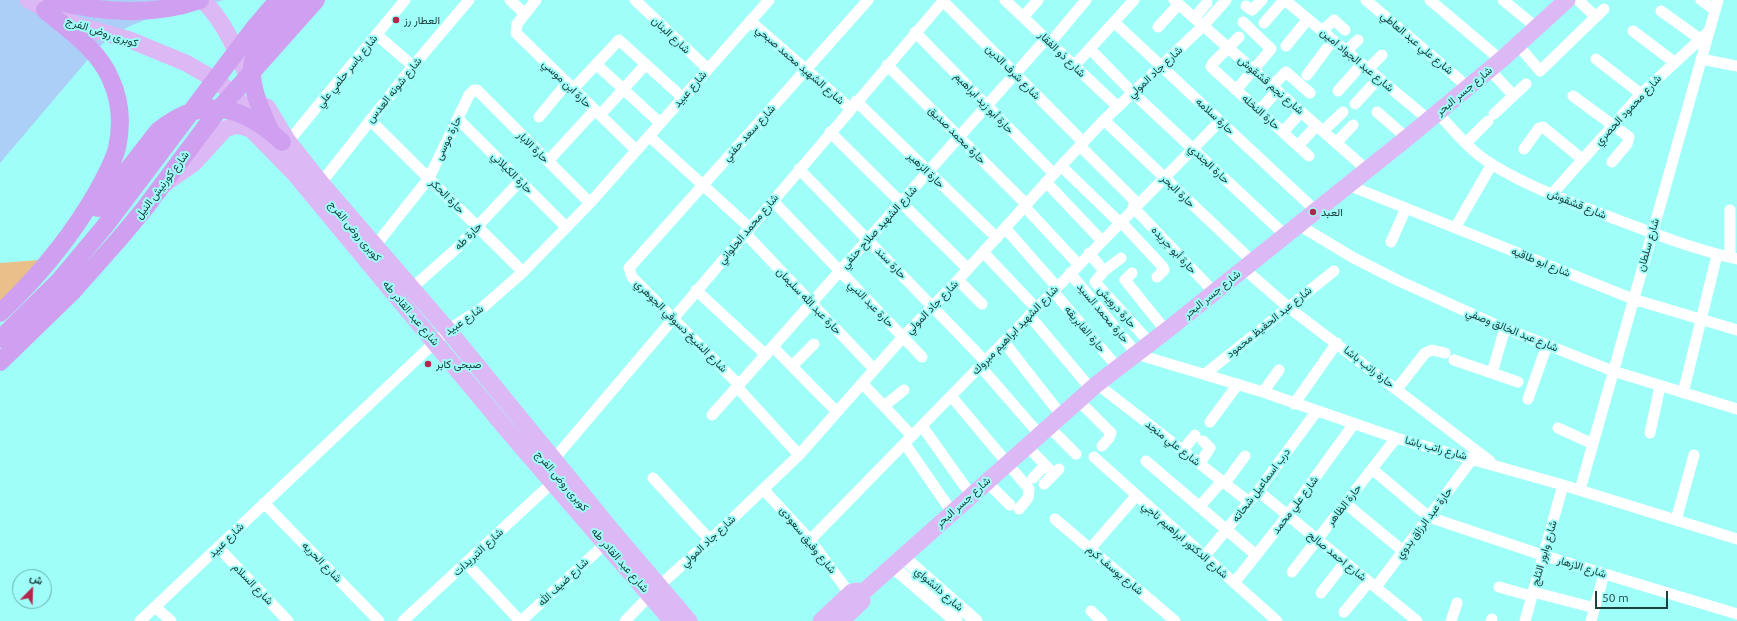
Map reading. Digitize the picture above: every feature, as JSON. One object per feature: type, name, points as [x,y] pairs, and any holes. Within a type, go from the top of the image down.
[{"type":"highway","points":[[48,5],[126,12],[161,10],[201,0]]},
{"type":"highway","name":"شارع كورنيش النيل","points":[[0,339],[59,281],[105,226],[255,27],[278,0]]},
{"type":"highway","points":[[280,138],[253,89],[251,72],[261,39],[295,0]]},
{"type":"highway","name":"شارع كورنيش النيل","points":[[0,362],[73,291],[120,238],[219,109],[316,0]]},
{"type":"highway","points":[[0,313],[27,286],[61,246],[92,200],[110,167],[120,132],[120,114],[115,90],[102,63],[91,49],[48,5]]},
{"type":"highway","points":[[61,246],[85,225],[158,130],[171,120],[185,113],[201,109],[217,108],[233,111],[248,116],[280,138]]},
{"type":"main road","name":"كوبرى روض الفرج","points":[[28,0],[48,5],[76,25],[130,40],[186,63],[218,82],[280,138],[294,164],[394,284],[403,304]]},
{"type":"main road","name":"كوبرى روض الفرج","points":[[201,0],[216,15],[263,113],[280,138],[605,538],[630,552]]},
{"type":"main road","name":"شارع جسر البحر","points":[[821,621],[897,561],[1061,414],[1407,138],[1518,45],[1567,0]]},
{"type":"main road","name":"شارع عبد القادر طه","points":[[259,63],[258,74],[262,96],[272,116],[280,138],[448,330],[630,552],[672,621]]},
{"type":"main road","name":"شارع عبد القادر طه","points":[[162,185],[194,163],[225,129],[238,125],[251,129],[295,174],[553,482],[654,590],[689,621]]},
{"type":"main road","name":"شارع جسر البحر","points":[[841,621],[862,601],[856,594]]},
{"type":"street","name":"شارع ياسر حلمي علي","points":[[280,138],[376,35],[405,0]]},
{"type":"street","name":"شارع شونه العدس","points":[[320,182],[413,66],[469,0]]},
{"type":"street","points":[[510,0],[524,13],[536,0]]},
{"type":"street","name":"شارع البنان","points":[[635,0],[708,69]]},
{"type":"street","name":"شارع عبيد","points":[[140,621],[448,330],[483,307],[523,272],[590,203],[769,0]]},
{"type":"street","name":"شارع سعد حفني","points":[[630,265],[868,0]]},
{"type":"street","name":"شارع محمد الحلواني","points":[[554,459],[943,0]]},
{"type":"street","name":"شارع شرف الدين","points":[[943,0],[1082,144],[1135,205]]},
{"type":"street","name":"شارع ذو الفقار","points":[[1005,0],[1118,107]]},
{"type":"street","points":[[1023,17],[1038,0]]},
{"type":"street","name":"شارع الشهيد صلاح حنفي","points":[[712,415],[902,203],[959,137],[1086,0]]},
{"type":"street","points":[[1074,66],[1134,0]]},
{"type":"street","name":"شارع جاد المولي","points":[[632,618],[654,590],[710,540],[799,455],[836,411],[903,337],[997,238],[1104,120],[1162,67],[1203,26],[1226,0]]},
{"type":"street","points":[[1246,6],[1252,10],[1262,0]]},
{"type":"street","points":[[1264,23],[1285,0]]},
{"type":"street","name":"شارع عبد الجواد امين","points":[[1285,0],[1379,78],[1433,116]]},
{"type":"street","name":"شارع علي عبد العاطي","points":[[1366,0],[1468,87]]},
{"type":"street","points":[[1430,0],[1495,64],[1513,96]]},
{"type":"street","points":[[1503,0],[1537,28]]},
{"type":"street","points":[[1578,0],[1596,17]]},
{"type":"street","points":[[1701,0],[1716,5]]},
{"type":"street","points":[[1158,27],[1177,2]]},
{"type":"street","name":"شارع نجم قشقوش","points":[[1177,2],[1367,170]]},
{"type":"street","points":[[1194,18],[1207,3]]},
{"type":"street","name":"شارع سلطان","points":[[1580,490],[1700,59],[1704,35],[1716,5]]},
{"type":"street","points":[[1518,45],[1540,71],[1604,9]]},
{"type":"street","points":[[1661,11],[1704,35]]},
{"type":"street","name":"حارة ابن موسي","points":[[524,13],[517,24],[516,33],[636,150]]},
{"type":"street","points":[[1286,46],[1308,19]]},
{"type":"street","points":[[1322,31],[1334,20],[1345,30]]},
{"type":"street","name":"شارع الشهيد محمد صبحي","points":[[750,21],[806,69],[853,105]]},
{"type":"street","name":"حارة سلامه","points":[[1114,22],[1316,211]]},
{"type":"street","points":[[1236,90],[1254,70],[1271,47],[1243,22]]},
{"type":"street","points":[[1633,31],[1674,62]]},
{"type":"street","name":"حارة أبو زيد ابراهيم","points":[[915,32],[1054,174]]},
{"type":"street","points":[[376,35],[413,66]]},
{"type":"street","name":"شارع محمود الحصري","points":[[1552,194],[1641,94],[1704,35]]},
{"type":"street","points":[[1228,48],[1238,37]]},
{"type":"street","points":[[539,117],[570,86],[596,64],[617,40],[620,40],[682,98]]},
{"type":"street","points":[[1307,75],[1333,40]]},
{"type":"street","points":[[1346,51],[1358,40]]},
{"type":"street","name":"حارة النخله","points":[[1228,48],[1212,63],[1212,68],[1309,156]]},
{"type":"street","name":"حارة الجندي","points":[[1090,49],[1133,93],[1285,236]]},
{"type":"street","points":[[1338,91],[1365,66],[1382,55]]},
{"type":"street","points":[[1596,59],[1641,94]]},
{"type":"street","points":[[1700,59],[1737,66]]},
{"type":"street","points":[[596,64],[660,123]]},
{"type":"street","points":[[548,161],[597,112],[623,89],[646,64]]},
{"type":"street","name":"حارة محمد صديق","points":[[887,65],[1026,206],[1078,264]]},
{"type":"street","points":[[1259,111],[1275,89],[1283,73],[1286,72],[1310,93]]},
{"type":"street","points":[[1354,104],[1379,78]]},
{"type":"street","points":[[1466,143],[1526,84]]},
{"type":"street","name":"حارة موسى","points":[[375,246],[429,178],[471,92],[477,90]]},
{"type":"street","name":"حارة الابار","points":[[477,90],[590,203]]},
{"type":"street","points":[[1573,96],[1628,137],[1629,140],[1612,162]]},
{"type":"street","name":"حارة الزهير","points":[[853,105],[929,172],[997,238]]},
{"type":"street","points":[[1283,132],[1301,112]]},
{"type":"street","points":[[1298,146],[1343,112]]},
{"type":"street","points":[[1378,112],[1407,138]]},
{"type":"street","name":"شارع قشقوش","points":[[1433,116],[1492,164],[1552,194],[1652,233],[1717,255],[1733,258]]},
{"type":"street","name":"حارة الكيلاني","points":[[458,119],[566,227]]},
{"type":"street","name":"حارة الحكر","points":[[370,120],[523,272]]},
{"type":"street","name":"حارة البحر","points":[[1104,120],[1165,178],[1248,265]]},
{"type":"street","name":"شارع الشهيد ابراهيم مبروك","points":[[810,540],[909,440],[1135,205],[1165,178],[1220,121]]},
{"type":"street","points":[[1336,143],[1353,125]]},
{"type":"street","points":[[1524,150],[1539,128],[1543,127],[1582,159]]},
{"type":"street","points":[[830,132],[968,269]]},
{"type":"street","name":"حارة عبد الله سليمان","points":[[649,136],[703,185],[747,230],[812,304],[874,369]]},
{"type":"street","points":[[1455,228],[1492,164]]},
{"type":"street","name":"حارة سند","points":[[799,169],[933,305],[983,363],[1038,435]]},
{"type":"street","points":[[1054,174],[1120,221],[1163,267],[1164,270],[1157,277]]},
{"type":"street","points":[[1054,174],[1101,240]]},
{"type":"street","name":"حارة طه","points":[[412,288],[478,227],[520,181]]},
{"type":"street","name":"شارع ابو طاقيه","points":[[1348,185],[1632,299],[1737,330]]},
{"type":"street","name":"حارة عبد النبي","points":[[773,201],[922,357]]},
{"type":"street","name":"حارة أبو جريده","points":[[1135,205],[1214,292]]},
{"type":"street","points":[[1391,242],[1406,208]]},
{"type":"street","points":[[1730,210],[1733,258]]},
{"type":"street","name":"شارع عبد الخالق وصفي","points":[[1298,225],[1352,257],[1396,280],[1506,328],[1613,371],[1737,409]]},
{"type":"street","name":"حارة الفابريقه","points":[[1005,228],[1118,368]]},
{"type":"street","points":[[983,252],[1032,312],[1089,391],[1111,433],[1109,438],[1102,446]]},
{"type":"street","name":"حارة درويش","points":[[1090,253],[1104,271],[1095,282],[1141,350]]},
{"type":"street","points":[[1683,393],[1717,255]]},
{"type":"street","points":[[1104,271],[1121,258]]},
{"type":"street","name":"شارع الشيخ دسوقي الجوهري","points":[[630,265],[630,274],[738,386],[799,455]]},
{"type":"street","name":"حارة راتب باشا","points":[[1248,265],[1288,307],[1496,465]]},
{"type":"street","name":"شارع عبد الحفيظ محمود","points":[[1205,374],[1334,271]]},
{"type":"street","name":"حارة محمد السيد","points":[[1070,273],[1141,350]]},
{"type":"street","points":[[1132,273],[1125,280],[1166,331]]},
{"type":"street","points":[[958,280],[982,304]]},
{"type":"street","points":[[696,290],[770,351],[792,366],[836,411]]},
{"type":"street","points":[[1492,373],[1506,328]]},
{"type":"street","points":[[1004,342],[1061,414]]},
{"type":"street","points":[[1294,404],[1337,343]]},
{"type":"street","points":[[792,366],[814,344]]},
{"type":"street","points":[[1528,399],[1547,345]]},
{"type":"street","name":"شارع راتب باشا","points":[[1141,350],[1205,374],[1263,392],[1353,425],[1473,458],[1737,539]]},
{"type":"street","points":[[1397,389],[1424,353],[1432,350],[1446,353]]},
{"type":"street","points":[[1454,360],[1518,382]]},
{"type":"street","points":[[1263,392],[1279,370]]},
{"type":"street","points":[[862,383],[884,406],[909,440],[952,512]]},
{"type":"street","points":[[1210,422],[1238,384]]},
{"type":"street","points":[[1650,433],[1660,386]]},
{"type":"street","points":[[884,406],[904,390]]},
{"type":"street","name":"شارع علي منجد","points":[[1089,391],[1183,450],[1249,502]]},
{"type":"street","points":[[951,396],[1030,491],[1028,498],[1014,507],[986,481]]},
{"type":"street","name":"درب اسماعيل شحاته","points":[[1204,557],[1258,491],[1316,412]]},
{"type":"street","name":"شارع علي محمد","points":[[1234,583],[1288,515],[1353,425]]},
{"type":"street","points":[[922,426],[970,495]]},
{"type":"street","points":[[1558,428],[1593,444]]},
{"type":"street","points":[[1038,435],[1076,454]]},
{"type":"street","points":[[1038,435],[1045,465],[1057,472],[1044,484]]},
{"type":"street","points":[[1183,450],[1199,438],[1209,445],[1210,449],[1200,463]]},
{"type":"street","name":"حارة الظاهر","points":[[1292,572],[1396,438]]},
{"type":"street","points":[[1676,520],[1694,455]]},
{"type":"street","points":[[1199,507],[1245,456]]},
{"type":"street","name":"شارع الدكتور ابراهيم ناجي","points":[[1094,457],[1277,621]]},
{"type":"street","name":"حارة عبد الرزاق بدوي","points":[[1344,612],[1372,585],[1403,551],[1473,458]]},
{"type":"street","points":[[1146,462],[1256,555]]},
{"type":"street","points":[[1033,478],[1045,465]]},
{"type":"street","points":[[1372,469],[1429,517]]},
{"type":"street","points":[[653,478],[710,540]]},
{"type":"street","name":"شارع التبريدات","points":[[403,621],[553,482]]},
{"type":"street","name":"شارع وابور الثلج","points":[[1525,621],[1542,555],[1563,485]]},
{"type":"street","name":"شارع وفيق سعودى","points":[[763,489],[810,540],[856,594]]},
{"type":"street","name":"شارع احمد صالح","points":[[1258,491],[1417,621]]},
{"type":"street","points":[[1090,549],[1136,496]]},
{"type":"street","name":"شارع الحريه","points":[[264,503],[379,621]]},
{"type":"street","points":[[1345,503],[1403,551]]},
{"type":"street","name":"شارع الازهار","points":[[1429,517],[1542,555],[1737,614]]},
{"type":"street","name":"شارع يوسف كرم","points":[[1055,519],[1175,621]]},
{"type":"street","name":"شارع ضيف الله","points":[[520,621],[605,538]]},
{"type":"street","name":"شارع السلام","points":[[218,548],[288,621]]},
{"type":"street","name":"شارع دانشواي","points":[[897,561],[956,621]]},
{"type":"street","name":"شارع دانشواي","points":[[897,561],[976,621]]},
{"type":"street","points":[[1321,593],[1345,562]]},
{"type":"street","points":[[466,563],[520,621]]},
{"type":"street","points":[[1591,621],[1604,574]]},
{"type":"street","points":[[1499,587],[1595,608]]},
{"type":"street","points":[[1451,621],[1457,603]]},
{"type":"street","points":[[155,607],[171,621]]},
{"type":"street","points":[[1091,611],[1102,621]]},
{"type":"shaded area","points":[[39,260],[0,303],[0,263]]},
{"type":"water","points":[[0,0],[224,0],[141,21],[126,28],[111,38],[96,50],[0,163]]},
{"type":"place","name":"العطار رز","points":[[396,20]]},
{"type":"place","name":"العبد","points":[[1313,212]]},
{"type":"place","name":"صبحى كابر","points":[[428,364]]}]
